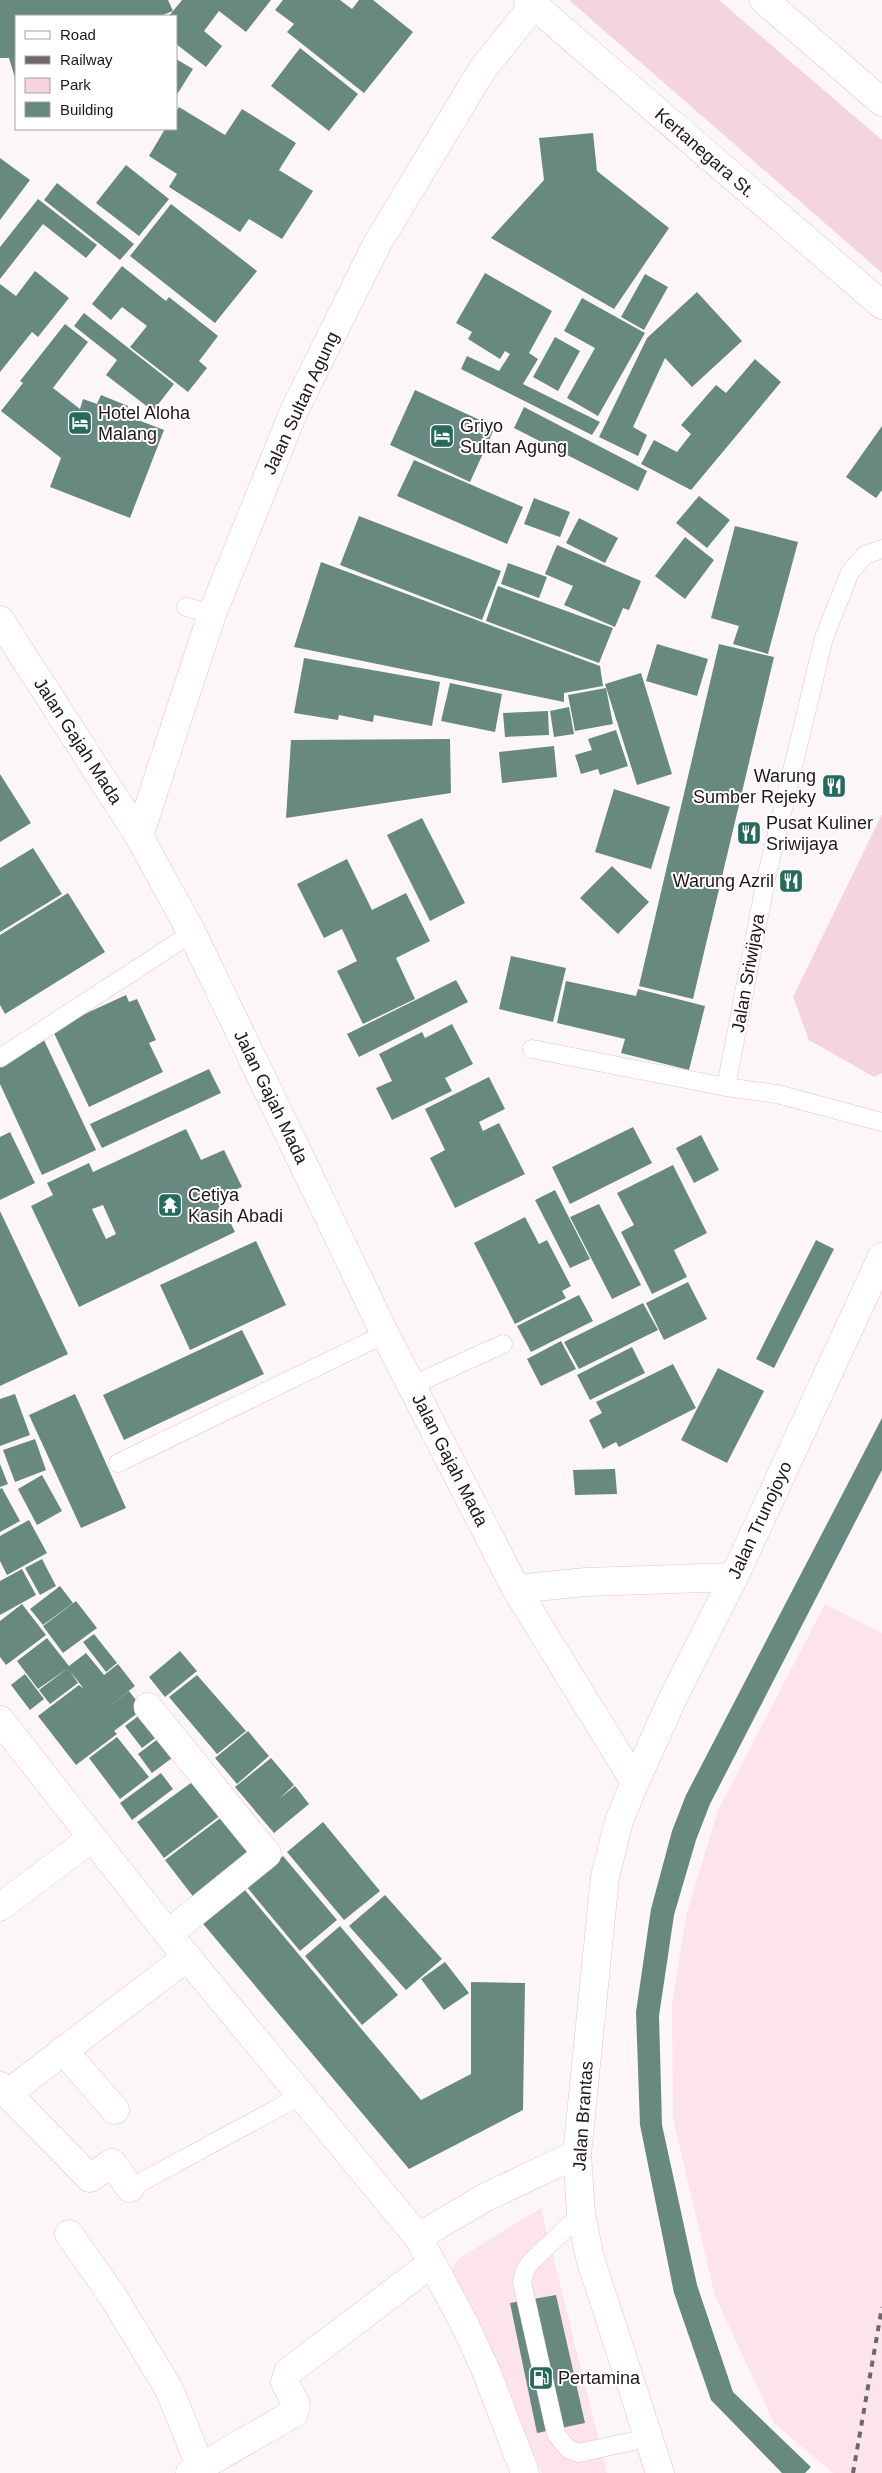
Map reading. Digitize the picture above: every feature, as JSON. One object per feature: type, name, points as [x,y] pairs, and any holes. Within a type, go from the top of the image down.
[{"type":"street","points":[[764,0],[882,102]]},
{"type":"street","name":"Kertanegara St.","points":[[531,3],[882,305]]},
{"type":"street","name":"Jalan Sultan Agung","points":[[139,836],[212,614],[294,411],[377,244],[482,70],[531,3]]},
{"type":"street","name":"Jalan Gajah Mada","points":[[0,620],[139,836],[192,933],[385,1334],[516,1589],[635,1782]]},
{"type":"street","name":"Jalan Trunojoyo","points":[[635,1782],[672,1700],[734,1577],[882,1257]]},
{"type":"street","points":[[516,1589],[586,1582],[734,1577]]},
{"type":"street","points":[[148,1706],[267,1854],[168,1934]]},
{"type":"street","points":[[0,1720],[168,1934],[418,2237],[465,2324],[487,2373],[525,2473]]},
{"type":"street","name":"Jalan Brantas","points":[[635,1782],[620,1821],[605,1877],[577,2154],[581,2214],[590,2258],[647,2438],[660,2473]]},
{"type":"street","points":[[0,1907],[92,1838]]},
{"type":"street","points":[[130,2188],[112,2163],[90,2178],[3,2090],[64,2050],[187,1957]]},
{"type":"street","points":[[64,2050],[114,2110]]},
{"type":"street","points":[[418,2237],[486,2197],[577,2154]]},
{"type":"street","points":[[69,2234],[112,2295],[169,2388],[197,2471],[294,2413],[296,2405],[285,2382],[288,2372],[432,2263]]},
{"type":"lane","name":"Jalan Sriwijaya","points":[[726,1087],[766,880],[824,638],[850,572],[865,555],[882,548]]},
{"type":"lane","points":[[186,607],[212,614]]},
{"type":"lane","points":[[0,1058],[192,933]]},
{"type":"lane","points":[[532,1049],[726,1087],[777,1094],[882,1122]]},
{"type":"lane","points":[[118,1463],[385,1334]]},
{"type":"lane","points":[[411,1386],[503,1344]]},
{"type":"lane","points":[[130,2188],[302,2095]]},
{"type":"lane","points":[[581,2214],[531,2262],[525,2270],[522,2282],[556,2434],[568,2449],[579,2453],[647,2438]]},
{"type":"shaded area","points":[[825,1604],[882,1633],[882,2473],[833,2473],[774,2423],[715,2296],[673,2119],[672,2003],[686,1916],[718,1810]]},
{"type":"shaded area","name":"Pertamina","points":[[541,2208],[607,2473],[542,2473],[452,2270],[458,2259]]},
{"type":"green space","points":[[569,0],[719,0],[882,140],[882,273]]},
{"type":"green space","points":[[882,814],[882,1073],[874,1077],[809,1040],[793,997]]},
{"type":"building","points":[[0,0],[168,0],[173,11],[163,15],[15,15],[15,78],[9,58],[0,58]]},
{"type":"building","points":[[182,0],[271,0],[246,32],[219,11],[204,31],[222,46],[206,67],[178,46],[178,15],[170,15]]},
{"type":"building","points":[[283,0],[340,0],[352,9],[359,0],[373,0],[413,32],[364,93],[287,32],[294,24],[275,10]]},
{"type":"building","points":[[300,48],[358,94],[329,131],[271,86]]},
{"type":"building","points":[[178,60],[193,69],[178,93]]},
{"type":"building","points":[[179,107],[225,135],[242,109],[296,143],[279,170],[313,191],[282,239],[249,219],[240,232],[169,187],[177,174],[149,156],[164,130],[178,130]]},
{"type":"building","points":[[593,133],[597,171],[669,228],[614,309],[491,238],[544,180],[539,138]]},
{"type":"building","points":[[0,158],[30,180],[0,220]]},
{"type":"building","points":[[126,165],[169,199],[139,236],[96,203]]},
{"type":"building","points":[[57,183],[134,244],[120,260],[44,200]]},
{"type":"building","points":[[38,199],[97,245],[86,258],[43,224],[0,279],[0,247]]},
{"type":"building","points":[[171,204],[257,271],[215,323],[130,256]]},
{"type":"building","points":[[122,266],[166,301],[169,297],[218,336],[199,361],[207,368],[188,392],[130,347],[147,326],[122,307],[111,320],[92,304]]},
{"type":"building","points":[[35,271],[69,298],[38,337],[32,332],[0,372],[0,284],[16,296]]},
{"type":"building","points":[[485,273],[552,311],[529,353],[538,359],[523,384],[600,422],[592,435],[461,369],[467,356],[499,371],[510,354],[505,351],[500,359],[468,339],[472,332],[456,323]]},
{"type":"building","points":[[645,274],[668,287],[644,330],[621,317]]},
{"type":"building","points":[[697,292],[742,341],[692,387],[665,358],[633,427],[647,435],[638,456],[599,437],[647,338]]},
{"type":"building","points":[[582,298],[645,333],[598,416],[567,398],[595,348],[564,331]]},
{"type":"building","points":[[84,313],[174,384],[153,411],[106,375],[117,360],[74,326]]},
{"type":"building","name":"Hotel Aloha Malang","points":[[65,324],[88,342],[53,388],[80,409],[83,399],[97,404],[101,395],[128,406],[125,415],[164,430],[130,518],[50,487],[61,458],[1,411],[23,383],[20,381]]},
{"type":"building","points":[[555,337],[580,351],[558,391],[533,377]]},
{"type":"building","points":[[755,359],[781,382],[691,490],[641,464],[654,440],[677,452],[691,434],[681,425],[716,385],[726,393]]},
{"type":"building","name":"Griyo Sultan Agung","points":[[415,390],[495,427],[470,482],[390,445]]},
{"type":"building","points":[[524,407],[647,471],[638,491],[514,428]]},
{"type":"building","points":[[882,426],[882,490],[876,498],[846,477]]},
{"type":"building","points":[[414,460],[523,507],[507,544],[397,496]]},
{"type":"building","points":[[699,496],[730,520],[707,548],[676,523]]},
{"type":"building","points":[[534,498],[570,512],[560,537],[524,524]]},
{"type":"building","points":[[359,516],[501,571],[482,620],[340,565]]},
{"type":"building","points":[[579,518],[618,538],[605,563],[566,543]]},
{"type":"building","points":[[735,526],[798,542],[768,654],[733,644],[739,626],[711,618]]},
{"type":"building","points":[[685,537],[714,560],[685,599],[655,576]]},
{"type":"building","points":[[557,545],[641,581],[629,610],[623,608],[615,627],[564,605],[573,586],[545,574]]},
{"type":"building","points":[[321,562],[600,666],[603,686],[564,693],[564,702],[294,647]]},
{"type":"building","points":[[508,563],[547,577],[539,598],[501,584]]},
{"type":"building","points":[[498,586],[613,628],[599,663],[486,621]]},
{"type":"building","points":[[657,644],[708,659],[697,696],[646,681]]},
{"type":"building","points":[[719,644],[774,657],[693,999],[639,986]]},
{"type":"building","points":[[304,658],[440,682],[432,726],[374,715],[373,722],[339,715],[338,720],[294,713]]},
{"type":"building","points":[[641,673],[672,774],[637,785],[605,684]]},
{"type":"building","points":[[450,683],[502,694],[495,732],[441,721]]},
{"type":"building","points":[[606,688],[613,724],[575,731],[568,695]]},
{"type":"building","points":[[569,707],[574,734],[554,737],[550,711]]},
{"type":"building","points":[[548,711],[549,735],[505,737],[503,713]]},
{"type":"building","points":[[616,730],[628,766],[600,775],[598,769],[581,774],[575,755],[592,750],[588,739]]},
{"type":"building","points":[[450,739],[451,793],[286,818],[291,740]]},
{"type":"building","points":[[554,746],[557,777],[502,783],[499,752]]},
{"type":"building","points":[[0,774],[31,823],[0,842]]},
{"type":"building","points":[[614,789],[670,807],[651,869],[595,852]]},
{"type":"building","points":[[422,818],[465,903],[430,921],[387,835]]},
{"type":"building","points":[[33,848],[62,894],[0,932],[0,868]]},
{"type":"building","points":[[347,859],[372,910],[406,893],[430,941],[396,958],[415,999],[363,1024],[337,971],[357,961],[342,929],[324,938],[297,884]]},
{"type":"building","points":[[612,866],[649,902],[618,934],[580,898]]},
{"type":"building","points":[[68,893],[105,952],[5,1014],[0,1005],[0,935]]},
{"type":"building","points":[[511,956],[566,968],[553,1022],[499,1009]]},
{"type":"building","points":[[456,980],[468,1002],[359,1057],[347,1034]]},
{"type":"building","points":[[566,981],[636,996],[638,989],[705,1006],[689,1070],[621,1053],[625,1039],[557,1023]]},
{"type":"building","points":[[126,995],[129,1002],[137,999],[156,1040],[149,1043],[163,1072],[89,1107],[52,1029]]},
{"type":"building","points":[[452,1024],[473,1064],[445,1078],[452,1091],[392,1120],[376,1088],[392,1081],[379,1054],[422,1032],[425,1038]]},
{"type":"building","points":[[43,1038],[96,1150],[42,1175],[0,1084],[0,1065]]},
{"type":"building","points":[[209,1069],[221,1093],[102,1148],[90,1124]]},
{"type":"building","points":[[489,1077],[505,1109],[479,1122],[483,1131],[499,1123],[525,1174],[455,1208],[430,1158],[445,1150],[425,1109]]},
{"type":"building","points":[[633,1127],[652,1163],[570,1204],[552,1167]]},
{"type":"building","points":[[186,1129],[201,1160],[224,1150],[242,1187],[218,1197],[235,1232],[79,1307],[31,1206],[53,1195],[47,1183],[89,1163],[93,1172]],"holes":[[[103,1205],[116,1234],[106,1239],[92,1209]]]},
{"type":"building","points":[[10,1132],[35,1183],[0,1200],[0,1137]]},
{"type":"building","points":[[701,1135],[719,1170],[694,1183],[676,1148]]},
{"type":"building","points":[[673,1165],[707,1233],[674,1250],[687,1277],[652,1294],[621,1232],[634,1225],[617,1193]]},
{"type":"building","points":[[555,1190],[590,1259],[570,1268],[535,1200]]},
{"type":"building","points":[[599,1204],[641,1285],[612,1299],[570,1217]]},
{"type":"building","points":[[0,1211],[68,1354],[0,1386]]},
{"type":"building","points":[[525,1217],[539,1244],[547,1240],[571,1286],[562,1291],[566,1298],[515,1324],[474,1243]]},
{"type":"building","points":[[816,1240],[834,1249],[774,1368],[756,1359]]},
{"type":"building","points":[[256,1241],[286,1305],[190,1350],[160,1285]]},
{"type":"building","points":[[688,1282],[707,1319],[664,1340],[646,1303]]},
{"type":"building","points":[[579,1295],[593,1321],[531,1352],[517,1326]]},
{"type":"building","points":[[643,1303],[658,1330],[579,1369],[564,1342]]},
{"type":"building","points":[[242,1330],[264,1374],[124,1440],[103,1395]]},
{"type":"building","points":[[561,1341],[576,1369],[541,1386],[527,1359]]},
{"type":"building","points":[[632,1347],[645,1373],[590,1400],[577,1375]]},
{"type":"building","points":[[673,1364],[696,1408],[619,1447],[616,1442],[603,1449],[589,1420],[602,1413],[596,1402]]},
{"type":"building","points":[[718,1368],[764,1391],[727,1463],[681,1440]]},
{"type":"building","points":[[15,1394],[30,1435],[0,1446],[0,1399]]},
{"type":"building","points":[[75,1394],[126,1508],[81,1528],[29,1415]]},
{"type":"building","points":[[882,1418],[882,1470],[710,1804],[696,1840],[674,1915],[659,2016],[662,2125],[697,2285],[733,2392],[811,2467],[805,2473],[782,2473],[711,2400],[674,2293],[640,2125],[636,2012],[651,1909],[672,1831],[686,1795]]},
{"type":"building","points":[[35,1439],[46,1470],[15,1482],[3,1450]]},
{"type":"building","points":[[0,1464],[8,1484],[0,1487]]},
{"type":"building","points":[[615,1469],[617,1494],[575,1495],[573,1470]]},
{"type":"building","points":[[42,1475],[62,1511],[37,1525],[18,1489]]},
{"type":"building","points":[[2,1488],[20,1521],[0,1532],[0,1489]]},
{"type":"building","points":[[29,1520],[47,1553],[7,1575],[0,1561],[0,1536]]},
{"type":"building","points":[[42,1559],[56,1586],[40,1595],[25,1568]]},
{"type":"building","points":[[22,1569],[36,1595],[0,1615],[0,1581]]},
{"type":"building","points":[[60,1586],[73,1603],[43,1625],[30,1609]]},
{"type":"building","points":[[76,1601],[97,1628],[63,1653],[43,1626]]},
{"type":"building","points":[[22,1604],[46,1635],[6,1665],[0,1657],[0,1621]]},
{"type":"building","points":[[94,1634],[117,1663],[106,1672],[83,1642]]},
{"type":"building","points":[[47,1638],[69,1666],[86,1653],[104,1675],[118,1664],[135,1686],[101,1713],[129,1691],[143,1709],[114,1731],[117,1734],[76,1765],[38,1716],[79,1685],[84,1689],[70,1671],[78,1683],[50,1704],[39,1690],[68,1668],[38,1689],[17,1661]]},
{"type":"building","points":[[180,1651],[197,1671],[165,1697],[149,1677]]},
{"type":"building","points":[[25,1674],[44,1699],[30,1710],[11,1685]]},
{"type":"building","points":[[197,1675],[246,1731],[217,1754],[169,1697]]},
{"type":"building","points":[[145,1711],[162,1733],[142,1748],[125,1726]]},
{"type":"building","points":[[248,1731],[269,1756],[237,1784],[215,1758]]},
{"type":"building","points":[[167,1732],[176,1755],[152,1773],[138,1754]]},
{"type":"building","points":[[117,1737],[149,1777],[120,1799],[89,1758]]},
{"type":"building","points":[[271,1758],[294,1785],[279,1799],[295,1786],[309,1804],[274,1833],[235,1787]]},
{"type":"building","points":[[161,1773],[173,1789],[132,1820],[120,1803]]},
{"type":"building","points":[[195,1780],[221,1815],[164,1858],[137,1822]]},
{"type":"building","points":[[223,1816],[252,1854],[195,1899],[165,1860]]},
{"type":"building","points":[[323,1822],[380,1891],[344,1920],[287,1852]]},
{"type":"building","points":[[283,1856],[337,1920],[300,1951],[246,1886]]},
{"type":"building","points":[[239,1883],[421,2100],[471,2074],[471,1982],[525,1983],[523,2110],[409,2169],[199,1919]]},
{"type":"building","points":[[385,1895],[442,1959],[406,1990],[349,1926]]},
{"type":"building","points":[[340,1926],[398,1995],[362,2025],[305,1956]]},
{"type":"building","points":[[445,1962],[469,1993],[444,2010],[421,1979]]},
{"type":"building","points":[[556,2295],[585,2423],[537,2433],[510,2303]]},
{"type":"railway","points":[[853,2473],[882,2307]]},
{"type":"place","name":"Hotel Aloha Malang","points":[[80,423]]},
{"type":"place","name":"Griyo Sultan Agung","points":[[442,436]]},
{"type":"place","name":"Warung Sumber Rejeky","points":[[834,786]]},
{"type":"place","name":"Pusat Kuliner Sriwijaya","points":[[749,833]]},
{"type":"place","name":"Warung Azril","points":[[791,881]]},
{"type":"place","name":"Cetiya Kasih Abadi","points":[[170,1205]]},
{"type":"place","name":"Pertamina","points":[[541,2378]]}]
